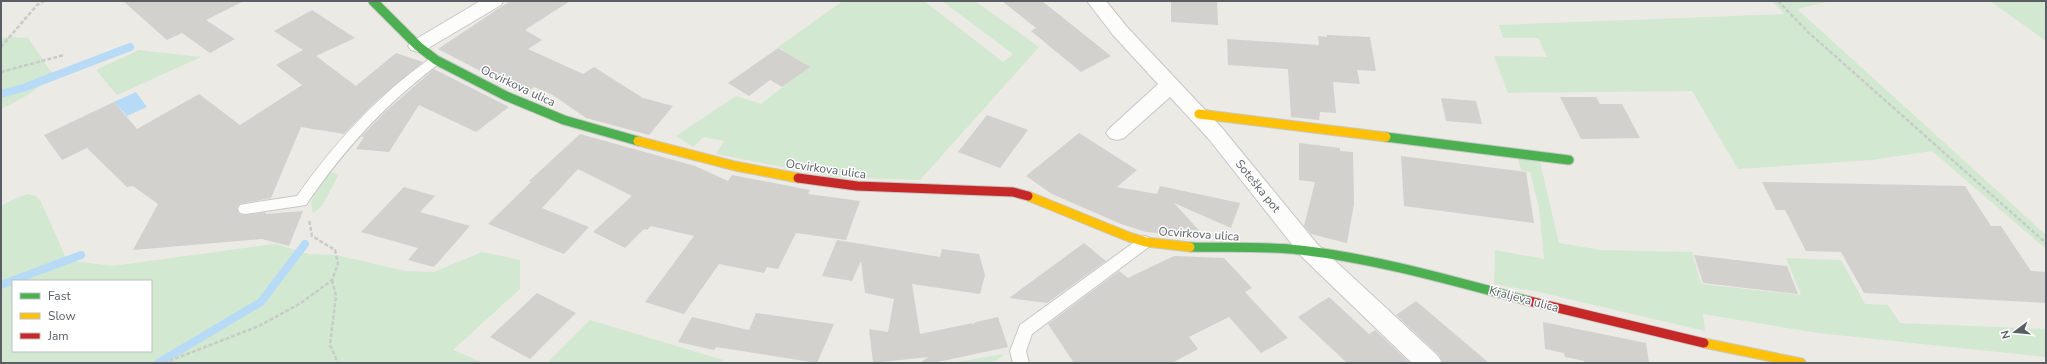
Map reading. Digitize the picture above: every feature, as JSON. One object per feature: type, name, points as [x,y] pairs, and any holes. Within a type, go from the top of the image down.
[{"type":"street","name":"Ocvirkova ulica","points":[[373,1],[418,46],[436,60],[506,96],[564,120],[654,146],[734,166],[814,181],[857,186],[995,191],[1028,195],[1057,206],[1100,228],[1145,242],[1176,247],[1310,251]]},
{"type":"street","points":[[418,46],[494,1]]},
{"type":"street","name":"Soteška pot","points":[[1096,1],[1120,31],[1199,114],[1310,251],[1360,300],[1429,363]]},
{"type":"street","points":[[1117,133],[1170,85]]},
{"type":"street","points":[[1199,114],[1569,160]]},
{"type":"street","name":"Kraljeva ulica","points":[[1310,251],[1386,265],[1613,322],[1741,357],[1801,363]]},
{"type":"lane","points":[[245,209],[301,201],[326,164],[374,110],[408,79],[436,60]]},
{"type":"lane","points":[[1021,363],[1018,351],[1026,330],[1145,242]]},
{"type":"path","points":[[1,47],[37,5],[44,1]]},
{"type":"path","points":[[1778,1],[1808,32],[2046,243]]},
{"type":"path","points":[[1,72],[64,55]]},
{"type":"path","points":[[164,363],[259,326],[301,303],[332,280],[338,264],[335,250],[312,236],[307,210],[301,201]]},
{"type":"path","points":[[332,280],[336,296],[330,345],[338,363]]},
{"type":"green space","points":[[843,1],[924,1],[1003,62],[1013,54],[942,1],[975,1],[1039,47],[920,180],[835,177],[716,154],[724,141],[704,137],[693,147],[676,136],[736,96],[761,104],[808,67],[778,47]]},
{"type":"green space","points":[[1772,1],[1831,1],[1797,9],[2046,235],[2046,249],[1932,151],[1871,160],[1738,169],[1692,91],[1508,93],[1494,56],[1547,57],[1538,38],[1503,38],[1499,25],[1784,14]]},
{"type":"green space","points":[[1990,1],[2046,1],[2046,41]]},
{"type":"green space","points":[[5,37],[28,38],[54,76],[26,96],[1,109],[1,39]]},
{"type":"green space","points":[[139,50],[201,57],[117,95],[96,70]]},
{"type":"green space","points":[[1518,159],[1540,162],[1559,243],[1601,250],[1692,252],[1701,284],[1801,295],[1786,258],[1841,260],[1865,304],[1888,305],[1900,323],[2046,329],[2046,357],[1818,333],[1703,314],[1705,331],[1539,292],[1494,284],[1495,250],[1544,259],[1539,208],[1530,172],[1521,170]]},
{"type":"green space","points":[[328,172],[339,174],[322,206],[313,213],[311,202]]},
{"type":"green space","points":[[27,194],[36,196],[41,202],[65,256],[74,261],[112,266],[275,244],[309,254],[336,255],[405,271],[434,272],[482,252],[520,260],[520,289],[453,350],[484,363],[1,363],[1,206]]},
{"type":"green space","points":[[590,320],[723,360],[722,363],[547,363]]},
{"type":"green space","points":[[1005,354],[993,363],[949,363]]},
{"type":"water","points":[[136,92],[147,107],[127,116],[114,102]]},
{"type":"building","points":[[123,1],[244,1],[206,20],[235,39],[210,53],[182,33],[167,40]]},
{"type":"building","points":[[510,1],[570,1],[525,30],[542,40],[528,49],[583,74],[594,67],[643,98],[673,106],[649,135],[586,118],[553,95],[534,87],[525,94],[438,49]]},
{"type":"building","points":[[1002,1],[1042,1],[1111,56],[1081,72],[1031,31],[1036,28]]},
{"type":"building","points":[[1171,1],[1217,2],[1218,25],[1171,22]]},
{"type":"building","points":[[312,10],[355,38],[316,56],[356,86],[396,53],[423,62],[374,103],[344,134],[301,127],[271,198],[239,204],[237,208],[239,214],[245,215],[266,212],[265,214],[303,211],[289,246],[262,239],[133,250],[158,204],[133,186],[127,187],[87,148],[62,160],[44,135],[114,102],[137,129],[199,94],[240,125],[302,85],[276,65],[303,50],[274,31]]},
{"type":"building","points":[[1327,35],[1370,37],[1376,71],[1357,70],[1360,84],[1333,82],[1336,113],[1320,112],[1319,120],[1291,117],[1288,69],[1228,65],[1227,39],[1319,45],[1318,36],[1327,37]]},
{"type":"building","points":[[778,48],[810,67],[782,87],[770,80],[749,96],[728,83]]},
{"type":"building","points":[[434,69],[509,107],[476,132],[419,105],[389,152],[356,149],[364,137],[361,137],[385,112]]},
{"type":"building","points":[[1560,97],[1596,97],[1600,104],[1622,104],[1640,138],[1581,139]]},
{"type":"building","points":[[1441,98],[1476,101],[1482,124],[1446,121]]},
{"type":"building","points":[[987,115],[1028,130],[1000,168],[958,152]]},
{"type":"building","points":[[1079,133],[1137,170],[1117,187],[1157,194],[1160,186],[1240,203],[1231,228],[1174,203],[1205,237],[1146,232],[1121,224],[1052,194],[1026,176]]},
{"type":"building","points":[[580,134],[695,166],[728,181],[732,175],[810,190],[808,194],[860,201],[846,240],[796,233],[778,269],[767,267],[764,273],[719,264],[684,314],[645,302],[694,236],[651,226],[647,230],[644,229],[625,248],[593,232],[632,196],[578,169],[542,208],[589,227],[564,254],[488,224],[531,182],[529,181]]},
{"type":"building","points":[[1299,143],[1340,148],[1340,151],[1353,152],[1354,204],[1347,243],[1311,234],[1304,226],[1315,182],[1299,180]]},
{"type":"building","points":[[1401,156],[1526,172],[1534,223],[1404,206]]},
{"type":"building","points":[[1762,182],[1965,186],[1991,226],[2001,226],[2031,271],[2046,272],[2046,303],[1864,293],[1841,252],[1806,251],[1785,210],[1776,210]]},
{"type":"building","points":[[404,187],[435,196],[420,212],[470,226],[434,267],[408,260],[418,248],[361,232]]},
{"type":"building","points":[[837,240],[940,257],[942,249],[979,254],[985,275],[980,294],[912,284],[920,334],[973,323],[972,325],[976,322],[998,317],[1008,347],[933,363],[920,363],[928,357],[873,363],[869,329],[888,332],[894,299],[865,293],[861,261],[852,281],[822,276]]},
{"type":"building","points":[[1084,243],[1106,261],[1047,303],[1009,298]]},
{"type":"building","points":[[1694,255],[1787,266],[1798,294],[1703,283]]},
{"type":"building","points":[[1174,256],[1224,258],[1252,288],[1245,292],[1288,338],[1261,353],[1229,317],[1189,337],[1198,349],[1172,363],[1074,363],[1048,324],[1119,271],[1128,278]]},
{"type":"building","points":[[537,293],[576,313],[530,359],[490,337]]},
{"type":"building","points":[[1329,297],[1369,334],[1375,330],[1410,363],[1347,363],[1298,317]]},
{"type":"building","points":[[1416,301],[1489,363],[1443,363],[1439,355],[1396,315]]},
{"type":"building","points":[[756,313],[834,324],[817,363],[716,347],[714,350],[678,342],[692,317],[749,330]]},
{"type":"building","points":[[1543,322],[1646,343],[1649,363],[1584,363],[1584,361],[1565,357],[1564,353],[1545,349]]},
{"type":"waterway","points":[[1,94],[23,88],[130,47]]},
{"type":"waterway","points":[[158,363],[261,302],[305,244]]},
{"type":"waterway","points":[[14,280],[81,255]]},
{"type":"waterway","points":[[1,285],[12,281]]},
{"type":"traffic: fast","points":[[373,1],[418,46],[436,60],[506,96],[564,120],[638,141]]},
{"type":"traffic: fast","points":[[1386,137],[1569,160]]},
{"type":"traffic: fast","points":[[1190,247],[1273,248],[1329,254],[1387,265],[1529,301]]},
{"type":"traffic: slow","points":[[1199,114],[1386,137]]},
{"type":"traffic: slow","points":[[638,141],[735,166],[798,178]]},
{"type":"traffic: slow","points":[[1028,196],[1129,237],[1146,242],[1190,247]]},
{"type":"traffic: slow","points":[[1704,343],[1801,363]]},
{"type":"traffic: jam","points":[[798,178],[857,186],[1013,192],[1028,196]]},
{"type":"traffic: jam","points":[[1529,301],[1704,343]]}]
